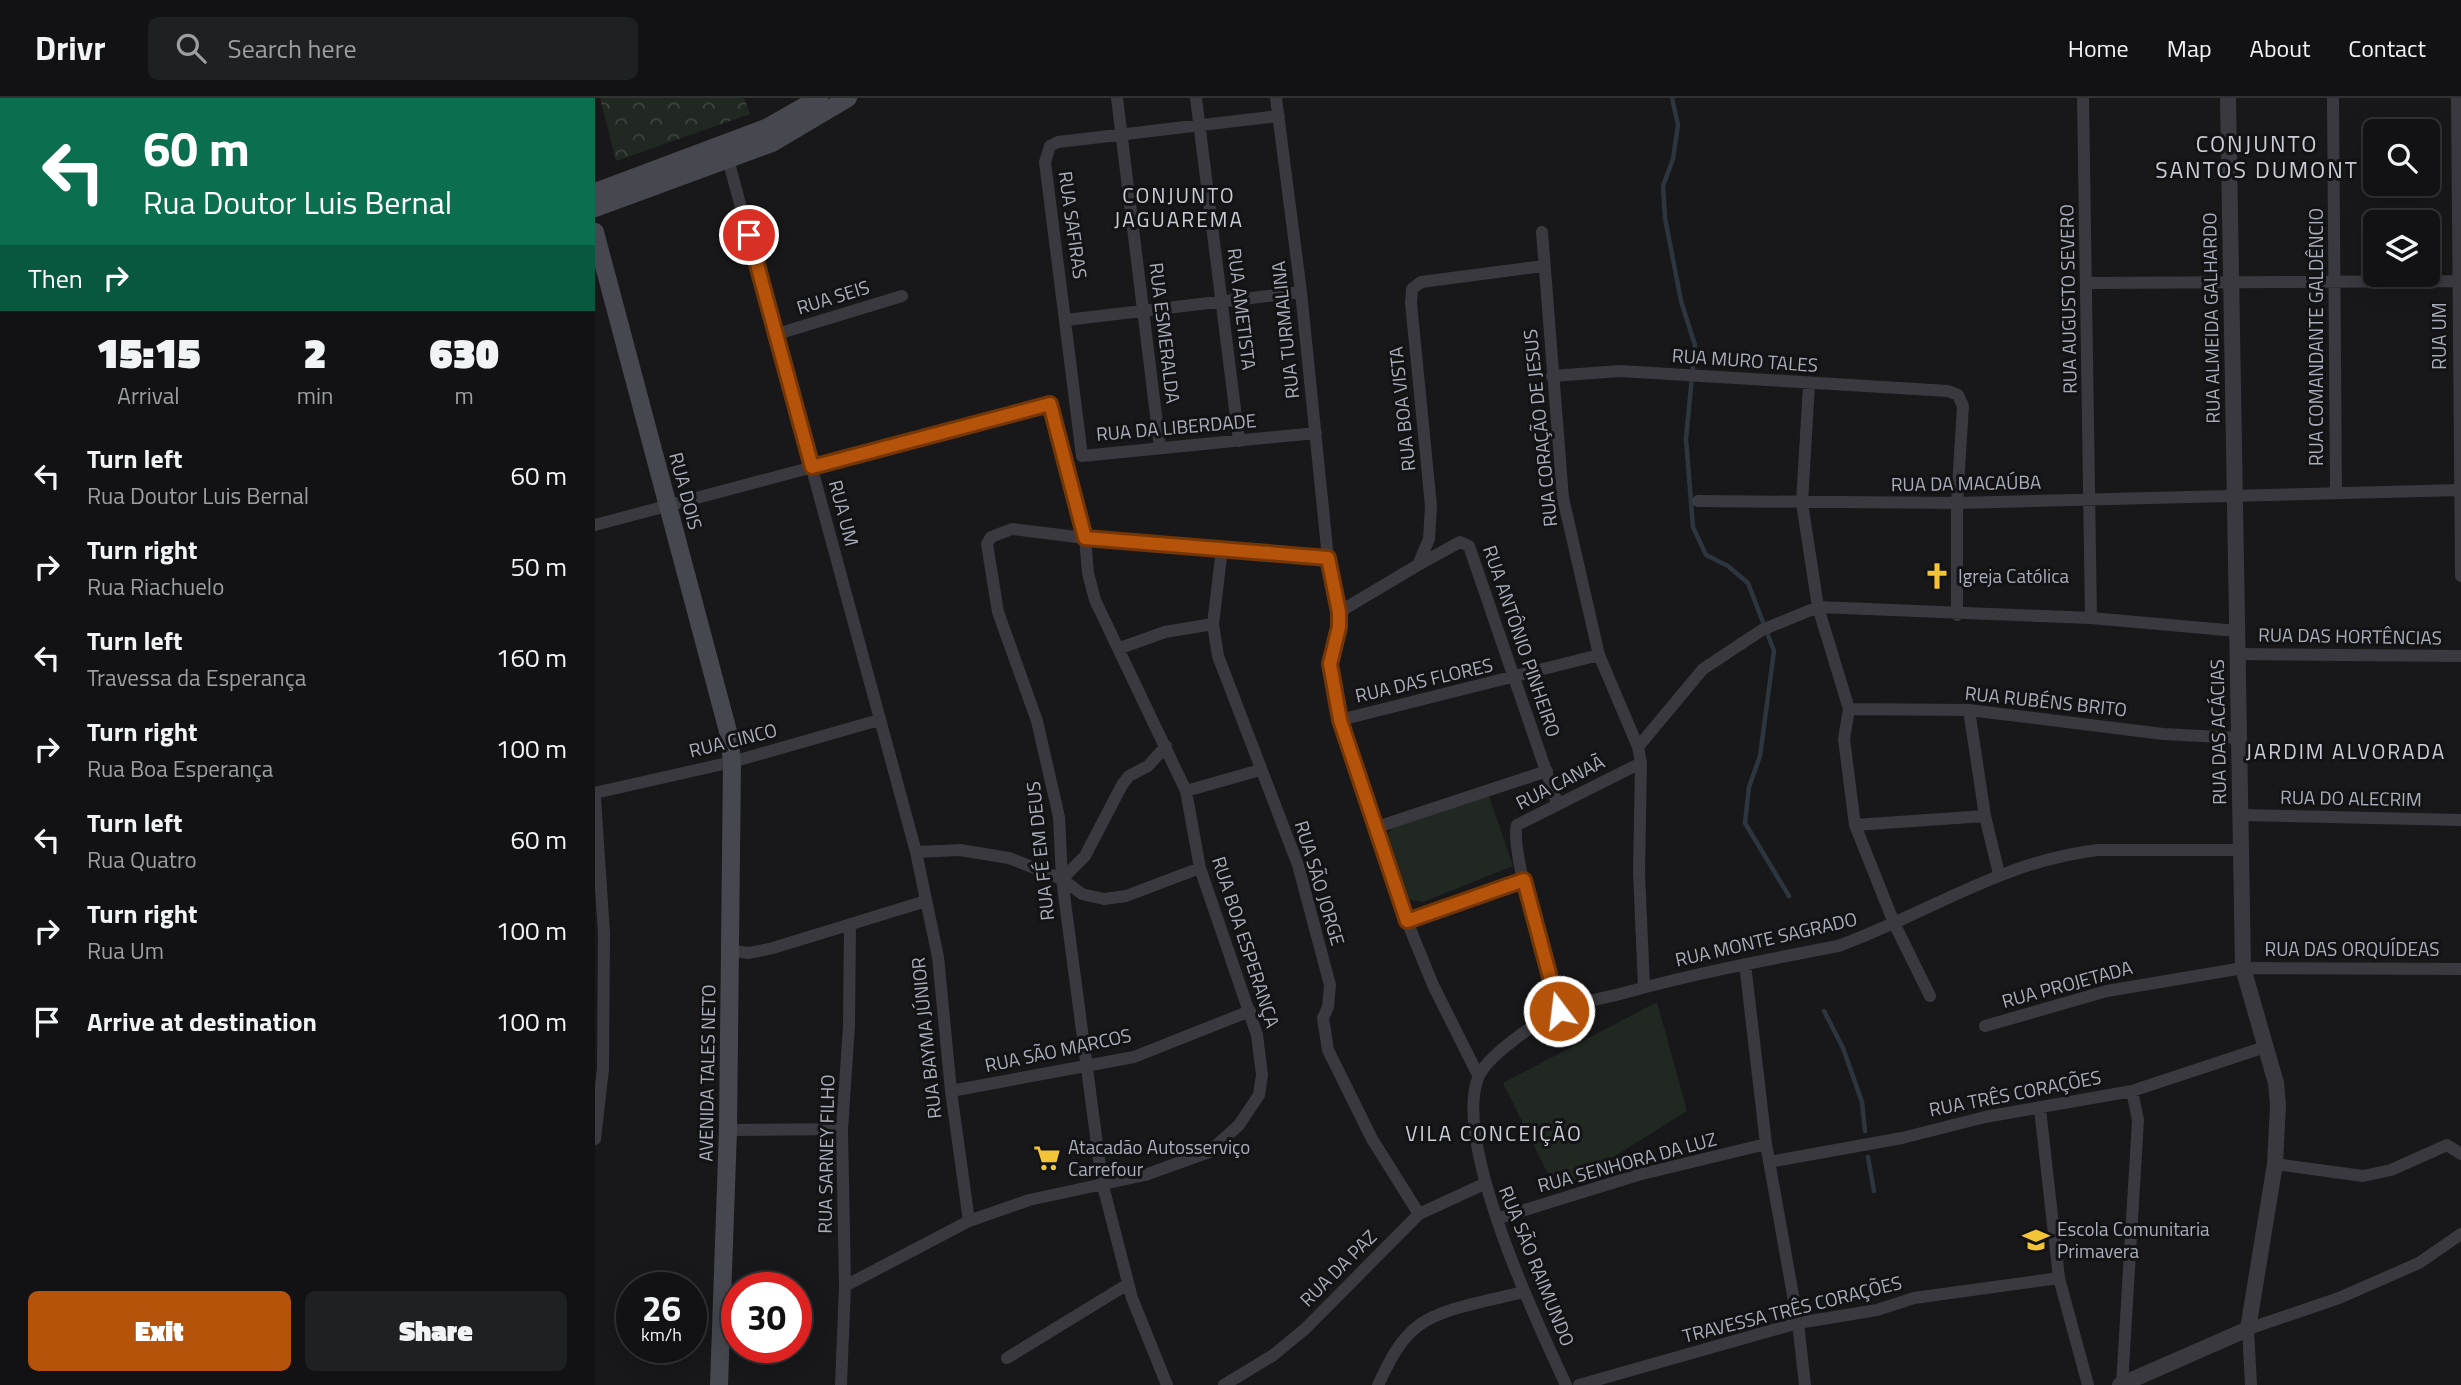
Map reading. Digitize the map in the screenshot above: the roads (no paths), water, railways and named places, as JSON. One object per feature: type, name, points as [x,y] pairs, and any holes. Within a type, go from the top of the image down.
[{"type":"main road","points":[[595,208],[727,152],[819,98]]},
{"type":"main road","points":[[595,192],[727,152],[772,143],[848,98]]},
{"type":"main road","name":"RUA DOIS","points":[[595,232],[729,734],[732,762]]},
{"type":"main road","name":"AVENIDA TALES NETO","points":[[719,1385],[728,1130],[732,762]]},
{"type":"street","name":"RUA ESMERALDA","points":[[1117,98],[1160,448]]},
{"type":"street","name":"RUA AMETISTA","points":[[1196,98],[1239,441]]},
{"type":"street","name":"RUA TURMALINA","points":[[1276,98],[1301,292],[1328,558],[1339,612],[1339,627],[1330,664],[1340,720],[1407,921],[1433,985],[1478,1075]]},
{"type":"street","name":"RUA AUGUSTO SEVERO","points":[[2083,98],[2091,618]]},
{"type":"street","name":"RUA ALMEIDA GALHARDO","points":[[2228,98],[2235,495]]},
{"type":"street","name":"RUA COMANDANTE GALDÊNCIO","points":[[2333,98],[2336,492]]},
{"type":"street","name":"RUA UM","points":[[2457,98],[2461,576]]},
{"type":"street","name":"RUA SAFIRAS","points":[[1082,456],[1045,162],[1047,152],[1058,142],[1279,116]]},
{"type":"street","name":"RUA UM","points":[[727,152],[774,335],[916,852]]},
{"type":"street","name":"RUA CORAÇÃO DE JESUS","points":[[1542,232],[1563,498],[1599,655],[1638,747],[1639,873],[1644,987]]},
{"type":"street","name":"RUA BOA VISTA","points":[[1418,565],[1426,551],[1432,522],[1411,303],[1412,289],[1421,282],[1543,266]]},
{"type":"street","points":[[2087,283],[2458,281]]},
{"type":"street","points":[[1066,320],[1301,292]]},
{"type":"street","name":"RUA SEIS","points":[[774,335],[902,296]]},
{"type":"street","name":"RUA MURO TALES","points":[[1552,376],[1621,371],[1935,390],[1958,395],[1963,406],[1957,503]]},
{"type":"street","points":[[1809,384],[1802,503],[1818,607],[1849,709],[1843,739],[1855,825],[1894,923],[1930,996]]},
{"type":"street","name":"RUA BOA ESPERANÇA","points":[[812,467],[1050,404],[1085,538],[1088,573],[1095,600],[1186,790],[1200,869],[1250,1011],[1259,1045],[1262,1075],[1259,1095],[1239,1125],[1209,1152],[1145,1175],[1102,1182],[1029,1200],[969,1221],[845,1286]]},
{"type":"street","name":"RUA DA LIBERDADE","points":[[1082,456],[1316,433]]},
{"type":"street","points":[[595,525],[812,467]]},
{"type":"street","name":"RUA DA MACAÚBA","points":[[1698,501],[1957,503],[2460,490]]},
{"type":"street","name":"RUA DAS ACÁCIAS","points":[[2235,495],[2243,968],[2276,1083],[2279,1105],[2275,1164],[2248,1329]]},
{"type":"street","points":[[1957,503],[1957,615]]},
{"type":"street","name":"RUA FÉ EM DEUS","points":[[1085,538],[1012,529],[991,537],[986,552],[998,612],[1037,721],[1059,817],[1062,879],[1102,1182],[1128,1284],[1167,1385]]},
{"type":"street","points":[[1085,538],[1328,558]]},
{"type":"street","name":"RUA ANTÔNIO PINHEIRO","points":[[1418,565],[1460,542],[1469,545],[1557,803]]},
{"type":"street","name":"RUA SÃO JORGE","points":[[1222,549],[1213,624],[1218,656],[1297,865],[1330,985],[1328,1007],[1323,1018],[1328,1050],[1372,1139],[1419,1214]]},
{"type":"street","points":[[1339,612],[1418,565]]},
{"type":"street","points":[[1638,747],[1703,669],[1762,630],[1818,607],[1957,615],[2091,618],[2237,631]]},
{"type":"street","points":[[1120,648],[1165,632],[1213,624]]},
{"type":"street","name":"RUA DAS HORTÊNCIAS","points":[[2238,654],[2461,656]]},
{"type":"street","name":"RUA DAS FLORES","points":[[1340,720],[1599,655]]},
{"type":"street","name":"RUA RUBÉNS BRITO","points":[[1849,709],[1969,710],[2163,734],[2239,738]]},
{"type":"street","points":[[1969,710],[1985,816],[1999,874]]},
{"type":"street","name":"RUA CINCO","points":[[595,795],[732,762],[879,720]]},
{"type":"street","points":[[1062,879],[1084,856],[1129,776],[1148,766],[1166,746]]},
{"type":"street","name":"RUA CANAÃ","points":[[1559,1011],[1524,880],[1515,840],[1517,825],[1640,763]]},
{"type":"street","points":[[1186,790],[1260,770]]},
{"type":"street","points":[[1374,828],[1547,771]]},
{"type":"street","points":[[595,795],[604,933],[603,1069],[595,1139]]},
{"type":"street","name":"RUA DO ALECRIM","points":[[2240,815],[2461,820]]},
{"type":"street","points":[[1855,825],[1985,816]]},
{"type":"street","name":"RUA MONTE SAGRADO","points":[[1478,1075],[1494,1057],[1559,1011],[1644,987],[1838,946],[1999,874],[2076,853],[2098,850],[2241,850]]},
{"type":"street","points":[[916,852],[988,853],[1062,879],[1082,894],[1115,899],[1200,869]]},
{"type":"street","name":"RUA BAYMA JÚNIOR","points":[[916,852],[938,957],[951,1091],[969,1221]]},
{"type":"street","points":[[1407,921],[1524,880]]},
{"type":"street","points":[[731,951],[749,953],[773,948],[926,901]]},
{"type":"street","name":"RUA SARNEY FILHO","points":[[841,1385],[845,1286],[842,1129],[849,1026],[851,924]]},
{"type":"street","points":[[1745,964],[1766,1144],[1798,1323],[1805,1385]]},
{"type":"street","name":"RUA DAS ORQUÍDEAS","points":[[2243,968],[2461,969]]},
{"type":"street","name":"RUA PROJETADA","points":[[1985,1026],[2107,991],[2243,968]]},
{"type":"street","name":"RUA SÃO MARCOS","points":[[951,1091],[1134,1057],[1250,1011]]},
{"type":"street","name":"RUA TRÊS CORAÇÕES","points":[[1769,1163],[1902,1138],[1985,1117],[2132,1091],[2265,1047]]},
{"type":"street","name":"RUA SÃO RAIMUNDO","points":[[1478,1075],[1474,1108],[1484,1184],[1499,1218],[1523,1292],[1566,1385]]},
{"type":"street","points":[[2132,1091],[2138,1120],[2121,1384],[2248,1329],[2339,1298],[2419,1263],[2461,1234]]},
{"type":"street","points":[[2039,1109],[2059,1278],[2088,1385]]},
{"type":"street","points":[[728,1130],[842,1129]]},
{"type":"street","name":"RUA SENHORA DA LUZ","points":[[1499,1218],[1639,1175],[1766,1144]]},
{"type":"street","points":[[2275,1164],[2363,1176],[2391,1170],[2447,1145],[2461,1154]]},
{"type":"street","name":"RUA DA PAZ","points":[[1224,1385],[1262,1363],[1305,1329],[1419,1214],[1484,1184]]},
{"type":"street","name":"TRAVESSA TRÊS CORAÇÕES","points":[[1579,1385],[1798,1323],[1877,1310],[1914,1298],[2059,1278]]},
{"type":"street","points":[[1007,1358],[1128,1284]]},
{"type":"street","points":[[1379,1385],[1403,1340],[1419,1324],[1442,1314],[1523,1292]]},
{"type":"street","points":[[2248,1329],[2251,1385]]},
{"type":"waterway","points":[[1672,98],[1678,125],[1673,159],[1663,186],[1665,218],[1681,301],[1695,345],[1686,439],[1693,527],[1706,555],[1728,566],[1748,583],[1774,651],[1760,756],[1749,787],[1745,823],[1789,896]]},
{"type":"waterway","points":[[1824,1011],[1843,1048],[1862,1102],[1865,1131]]},
{"type":"waterway","points":[[1868,1157],[1874,1191]]},
{"type":"place","name":"Igreja Católica","points":[[1937,576]]},
{"type":"place","name":"Atacadão Autosserviço Carrefour","points":[[1047,1158]]},
{"type":"place","name":"Escola Comunitaria Primavera","points":[[2036,1240]]},
{"type":"district","name":"CONJUNTO SANTOS DUMONT","points":[[2257,157]]},
{"type":"district","name":"CONJUNTO JAGUAREMA","points":[[1179,208]]},
{"type":"district","name":"JARDIM ALVORADA","points":[[2346,752]]},
{"type":"district","name":"VILA CONCEIÇÃO","points":[[1494,1134]]}]
